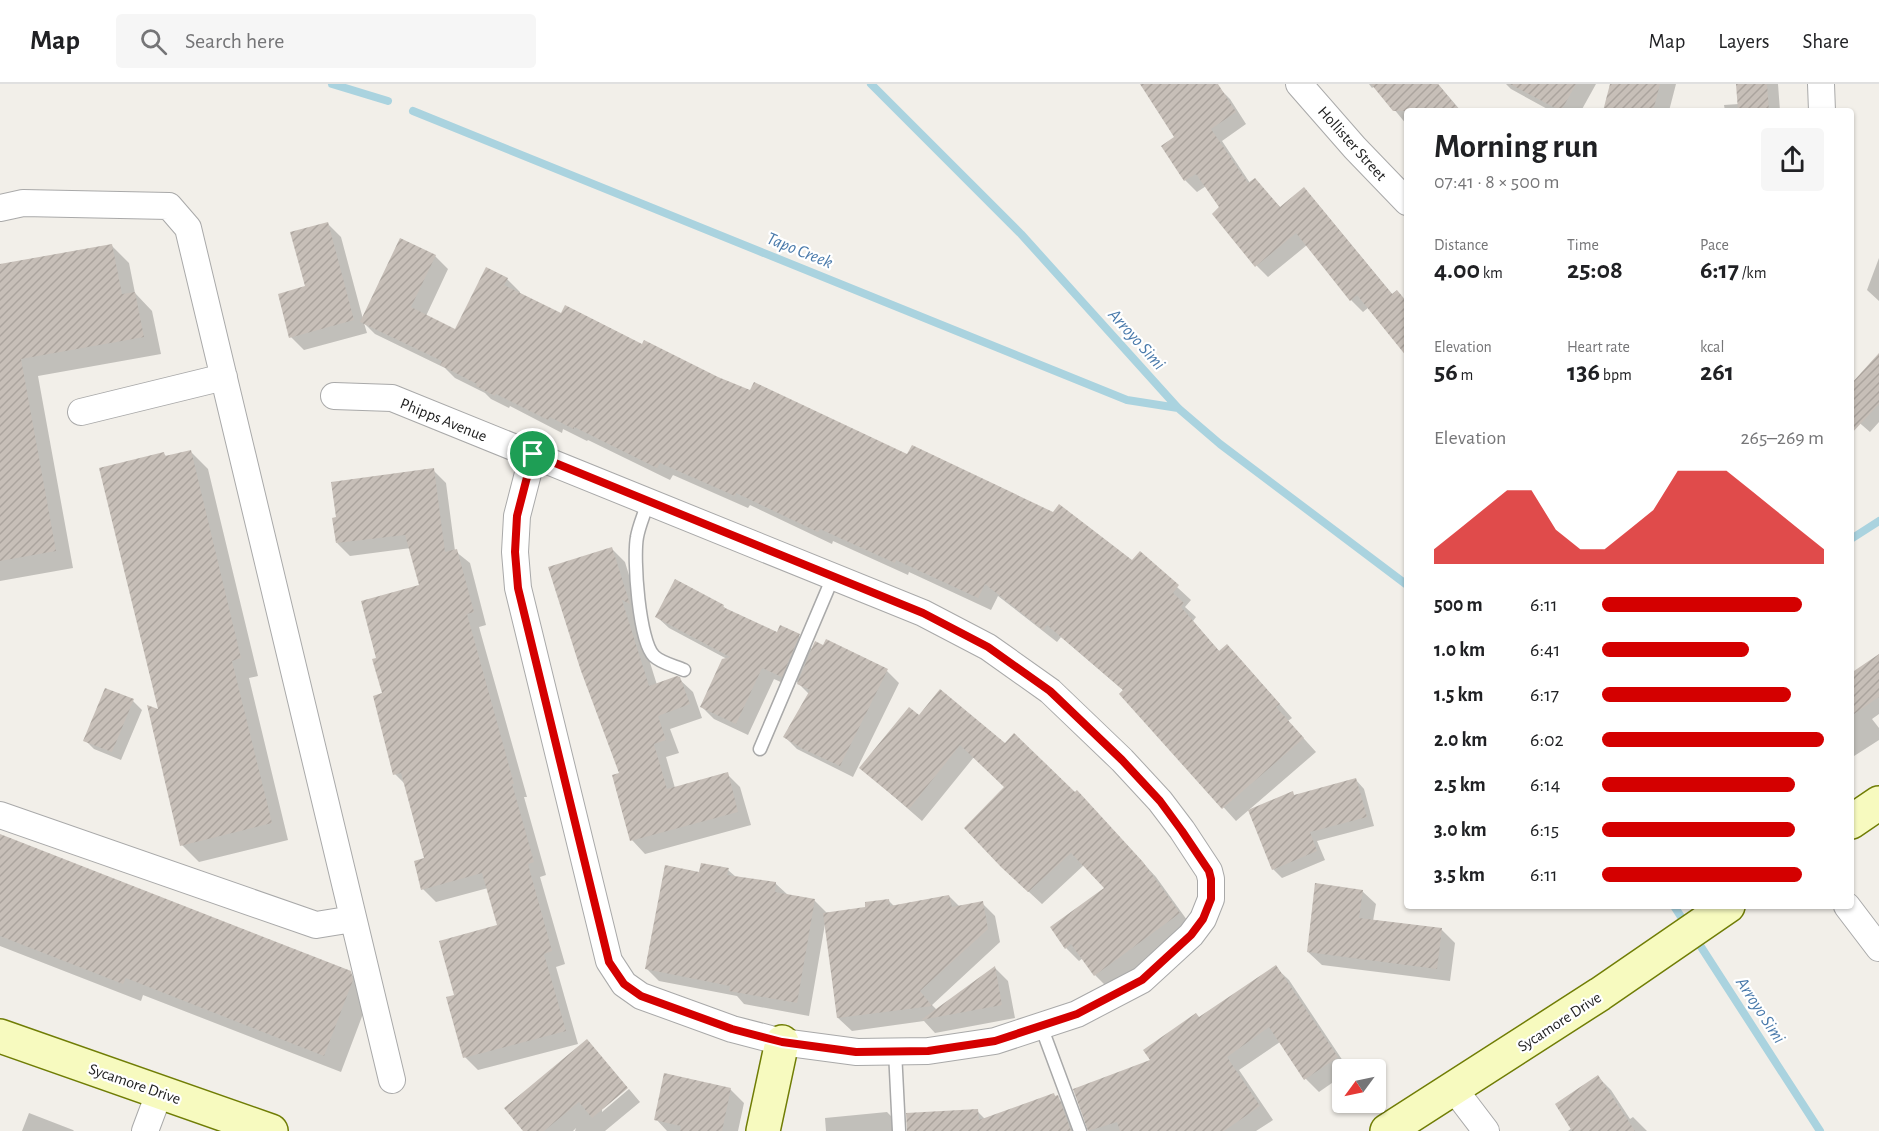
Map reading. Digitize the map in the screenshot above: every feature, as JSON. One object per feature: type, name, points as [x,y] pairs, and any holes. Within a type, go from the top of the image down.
[{"type":"main road","points":[[1854,820],[1879,803]]},
{"type":"main road","name":"Sycamore Drive","points":[[1387,1131],[1612,986],[1724,909]]},
{"type":"main road","name":"Sycamore Drive","points":[[0,1036],[271,1131]]},
{"type":"main road","points":[[763,1131],[782,1042]]},
{"type":"street","name":"Hollister Street","points":[[1299,84],[1355,148],[1404,199]]},
{"type":"street","points":[[1821,84],[1822,108]]},
{"type":"street","points":[[0,208],[23,203],[169,206],[188,228],[392,1080]]},
{"type":"street","points":[[81,412],[224,377]]},
{"type":"street","name":"Phipps Avenue","points":[[333,396],[392,398],[923,613],[988,647],[1050,691],[1122,760],[1160,801],[1209,871],[1211,899],[1203,919],[1191,935],[1142,980],[1077,1014],[1041,1026]]},
{"type":"street","points":[[533,454],[517,516],[515,552],[518,588],[609,962],[624,984],[641,996],[732,1029],[782,1042],[856,1052],[928,1051],[995,1041],[1041,1026]]},
{"type":"street","points":[[0,815],[316,925],[353,919]]},
{"type":"street","points":[[1849,909],[1879,948]]},
{"type":"street","points":[[1454,1089],[1486,1131]]},
{"type":"street","points":[[145,1131],[160,1091]]},
{"type":"lane","points":[[648,501],[637,537],[635,564],[644,632],[655,657],[684,670]]},
{"type":"lane","points":[[760,749],[833,577]]},
{"type":"lane","points":[[1041,1026],[1080,1131]]},
{"type":"lane","points":[[895,1051],[899,1131]]},
{"type":"building","points":[[1140,84],[1218,84],[1236,112],[1211,129],[1248,183],[1255,178],[1280,207],[1304,187],[1392,294],[1397,290],[1404,298],[1404,353],[1357,295],[1350,301],[1296,233],[1255,267],[1212,214],[1219,207],[1196,174],[1184,181],[1161,146],[1174,137]]},
{"type":"building","points":[[1371,84],[1438,84],[1458,108],[1404,108],[1404,111],[1393,111]]},
{"type":"building","points":[[1510,84],[1576,84],[1563,108],[1555,108]]},
{"type":"building","points":[[1610,84],[1660,84],[1654,108],[1604,108]]},
{"type":"building","points":[[1736,84],[1767,84],[1769,108],[1738,108]]},
{"type":"building","points":[[328,222],[354,320],[289,338],[278,294],[305,286],[290,232]]},
{"type":"building","points":[[400,238],[436,255],[411,307],[455,329],[486,267],[508,278],[504,285],[561,313],[565,305],[642,344],[644,340],[718,377],[750,390],[754,382],[907,454],[912,445],[1053,512],[1059,504],[1132,560],[1140,551],[1179,585],[1173,593],[1184,603],[1181,607],[1219,651],[1227,644],[1280,704],[1276,707],[1304,738],[1222,809],[1119,694],[1123,690],[1047,625],[1043,630],[985,584],[978,598],[896,560],[895,563],[820,529],[818,532],[736,493],[735,496],[660,463],[657,468],[574,427],[574,429],[550,417],[548,420],[496,394],[495,396],[440,365],[442,361],[360,322]]},
{"type":"building","points":[[112,244],[122,294],[135,292],[144,337],[21,359],[56,551],[0,561],[0,264]]},
{"type":"building","points":[[1879,353],[1879,404],[1854,431],[1854,381]]},
{"type":"building","points":[[191,450],[241,658],[232,661],[272,823],[180,846],[147,705],[158,709],[99,468],[164,452],[165,456]]},
{"type":"building","points":[[434,468],[445,552],[457,549],[474,612],[467,614],[534,862],[528,864],[552,951],[544,954],[566,1031],[463,1058],[446,997],[454,995],[439,941],[497,925],[482,873],[421,890],[414,861],[424,858],[401,773],[393,775],[373,696],[382,693],[372,659],[376,658],[361,601],[419,585],[405,535],[336,543],[332,518],[336,517],[331,482]]},
{"type":"building","points":[[612,547],[630,604],[622,600],[649,686],[680,677],[690,704],[658,716],[666,740],[654,744],[667,789],[728,772],[738,812],[630,841],[612,775],[619,773],[581,671],[548,567]]},
{"type":"building","points":[[675,579],[724,605],[723,607],[777,632],[780,625],[800,634],[782,677],[762,668],[736,724],[700,707],[722,659],[730,657],[655,617]]},
{"type":"building","points":[[826,639],[888,669],[840,766],[783,737],[810,690],[797,684],[815,641],[823,645]]},
{"type":"building","points":[[1879,654],[1879,697],[1854,714],[1854,671]]},
{"type":"building","points":[[105,688],[134,699],[112,752],[83,741]]},
{"type":"building","points":[[940,689],[1005,743],[1014,733],[1075,792],[1077,790],[1143,862],[1180,913],[1094,976],[1071,944],[1065,949],[1050,927],[1104,888],[1071,853],[1028,892],[1001,867],[964,828],[1004,787],[960,745],[909,809],[859,768],[909,707],[919,715]]},
{"type":"building","points":[[1356,778],[1367,817],[1310,832],[1317,851],[1272,870],[1248,810],[1293,791],[1294,795]]},
{"type":"building","points":[[0,834],[351,971],[353,980],[324,1056],[126,978],[123,984],[0,936]]},
{"type":"building","points":[[701,863],[729,868],[727,875],[776,882],[775,892],[815,899],[797,1003],[729,991],[730,986],[645,969],[665,865],[699,872]]},
{"type":"building","points":[[1315,883],[1363,890],[1359,918],[1442,928],[1437,969],[1307,952]]},
{"type":"building","points":[[949,895],[952,907],[983,901],[988,929],[920,991],[932,1006],[837,1018],[823,913],[865,907],[865,902],[889,899],[890,906]]},
{"type":"building","points":[[1276,965],[1338,1057],[1304,1080],[1269,1027],[1227,1057],[1260,1106],[1224,1131],[1120,1131],[1117,1122],[1088,1131],[1073,1089],[1150,1060],[1143,1050],[1196,1013],[1199,1017]]},
{"type":"building","points":[[995,966],[1002,1005],[921,1020]]},
{"type":"building","points":[[587,1039],[628,1088],[592,1118],[579,1102],[544,1131],[523,1131],[504,1108]]},
{"type":"building","points":[[664,1073],[731,1088],[722,1131],[680,1131],[681,1126],[654,1120]]},
{"type":"building","points":[[1598,1075],[1635,1131],[1572,1131],[1555,1104]]},
{"type":"building","points":[[1054,1093],[1055,1096],[1058,1095],[1071,1131],[907,1131],[906,1113],[978,1109],[979,1120]]},
{"type":"waterway","name":"Tapo Creek","points":[[332,84],[388,101]]},
{"type":"waterway","name":"Arroyo Simi","points":[[871,84],[1021,234],[1178,408],[1220,444],[1404,583]]},
{"type":"waterway","name":"Tapo Creek","points":[[413,111],[1127,400],[1178,408]]},
{"type":"waterway","points":[[1854,537],[1879,521]]},
{"type":"waterway","name":"Arroyo Simi","points":[[1676,909],[1687,926]]},
{"type":"waterway","name":"Arroyo Simi","points":[[1694,936],[1820,1131]]},
{"type":"route","points":[[533,454],[923,613],[988,647],[1050,691],[1122,760],[1160,801],[1209,871],[1211,899],[1203,919],[1191,935],[1142,980],[1077,1014],[995,1041],[928,1051],[856,1052],[782,1042],[732,1029],[641,996],[624,984],[609,962],[518,588],[515,552],[517,516],[533,454]]}]
